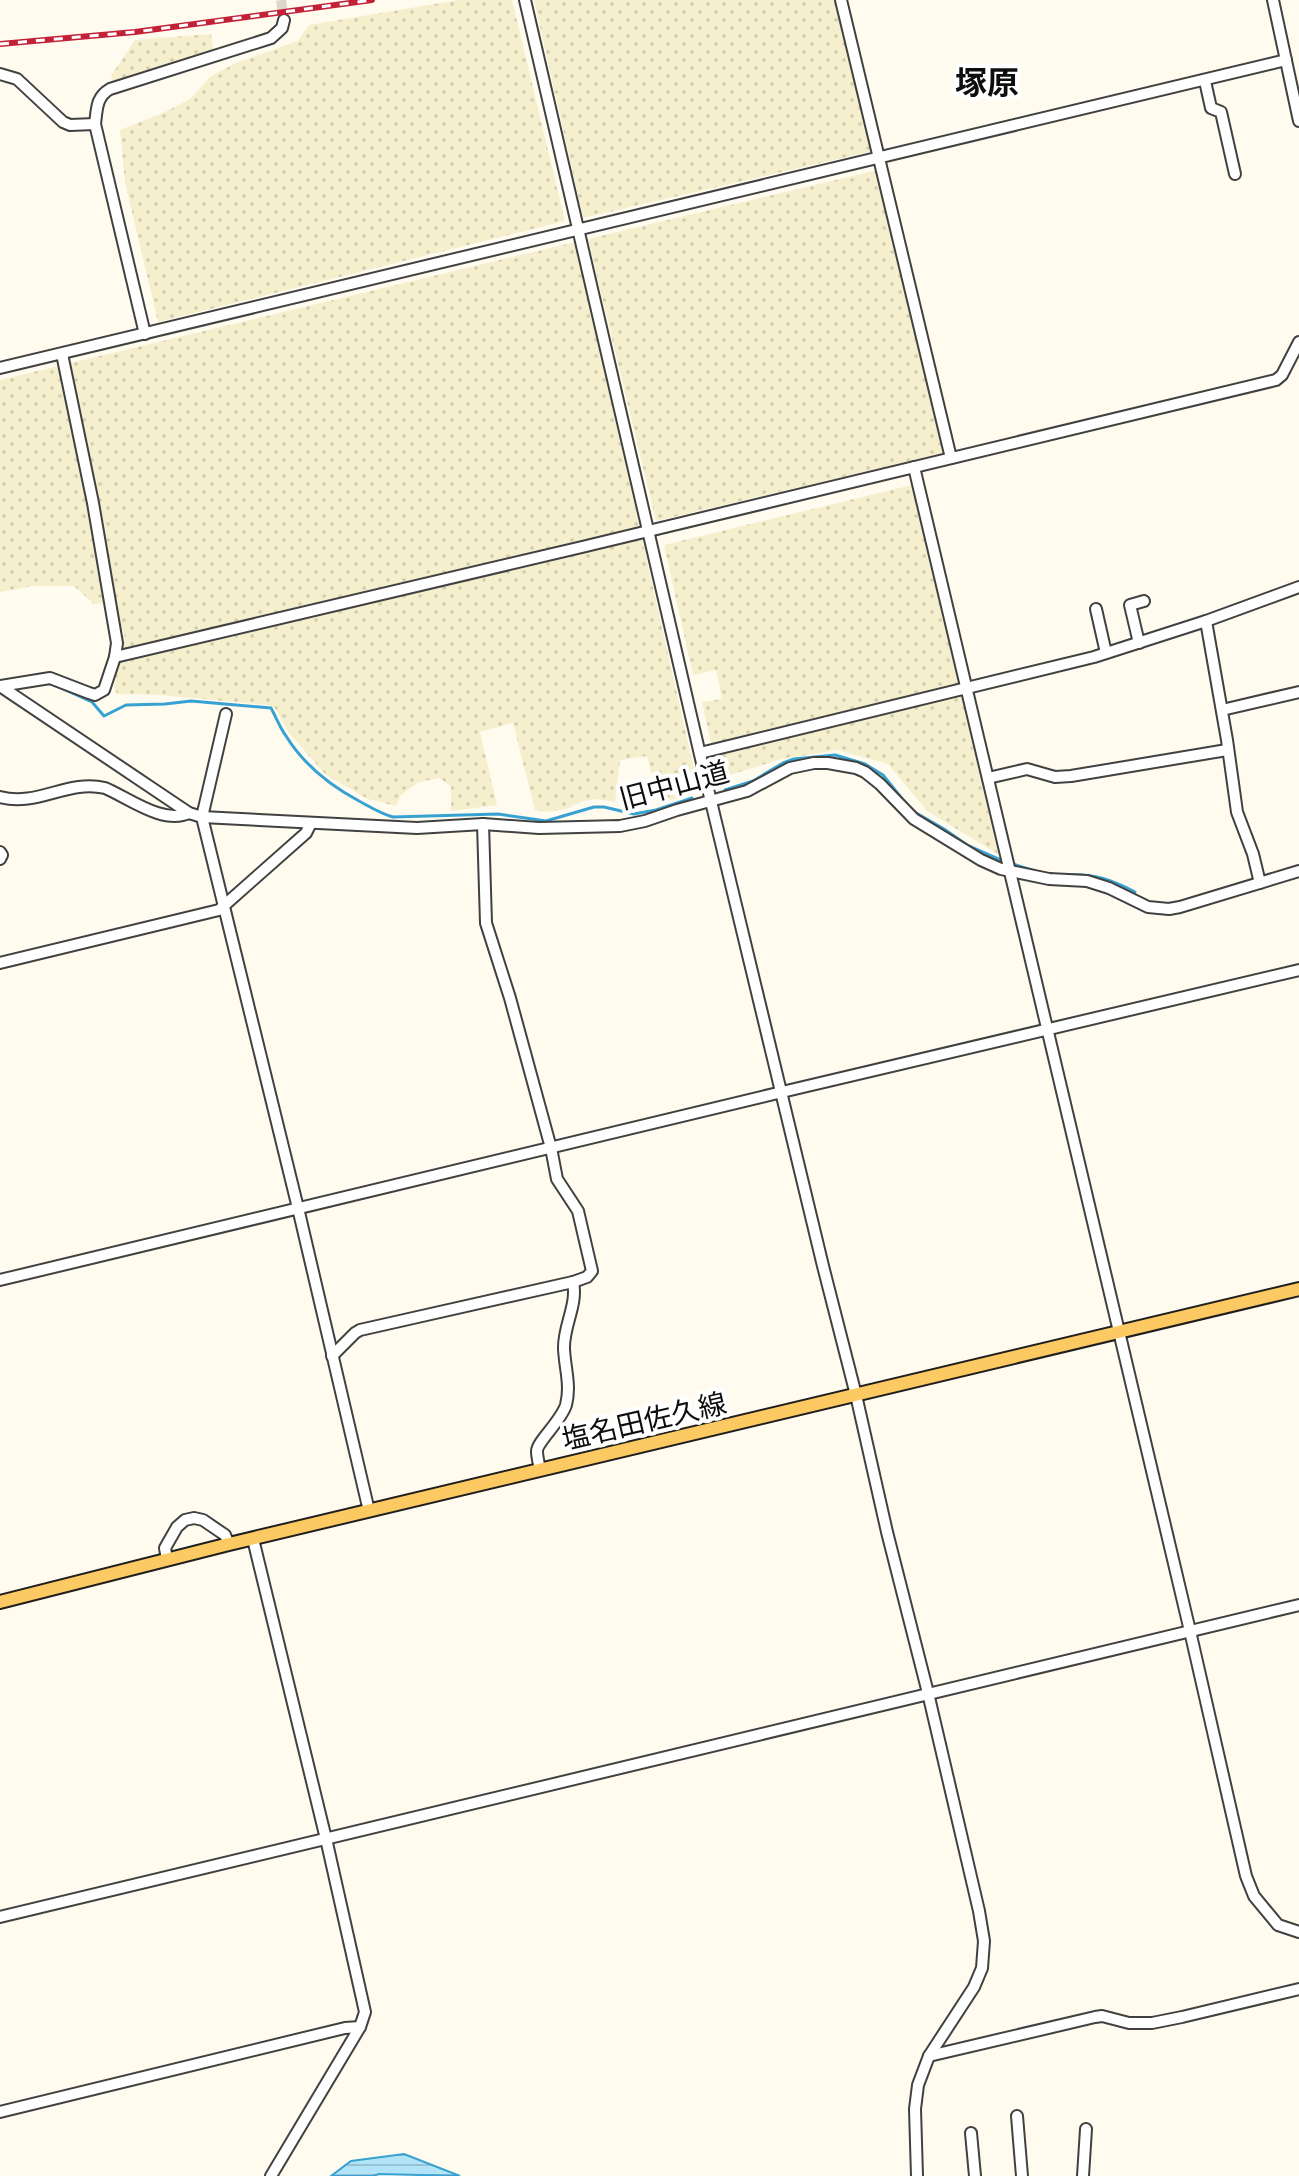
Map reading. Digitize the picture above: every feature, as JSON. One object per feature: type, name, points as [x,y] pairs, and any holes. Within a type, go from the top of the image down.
[{"type":"main road","name":"塩名田佐久線","points":[[0,1602],[229,1544],[1299,1289]]},
{"type":"street","points":[[525,0],[711,801],[979,1911],[984,1941],[979,1977],[929,2056],[919,2079],[916,2100],[917,2176]]},
{"type":"street","points":[[841,0],[951,458]]},
{"type":"street","points":[[1273,0],[1299,121]]},
{"type":"street","points":[[145,334],[95,124],[98,101],[102,93],[110,89],[258,43],[277,34],[284,20]]},
{"type":"street","points":[[0,368],[1286,60]]},
{"type":"street","points":[[0,74],[17,79],[63,122],[70,125],[95,124]]},
{"type":"street","points":[[1205,81],[1211,108],[1221,112],[1235,174]]},
{"type":"street","points":[[115,657],[1276,380],[1282,375],[1299,342]]},
{"type":"street","points":[[0,686],[50,678],[95,695],[104,690],[115,657],[117,643],[93,503],[62,354]]},
{"type":"street","points":[[914,467],[1251,1890],[1278,1925],[1299,1932]]},
{"type":"street","points":[[700,753],[1106,653],[1299,587]]},
{"type":"street","points":[[1139,643],[1130,605],[1144,601]]},
{"type":"street","points":[[1096,609],[1106,653]]},
{"type":"street","points":[[1206,621],[1237,812],[1260,883]]},
{"type":"street","name":"旧中山道","points":[[0,686],[189,813],[202,817],[417,828],[483,824],[539,828],[633,824],[747,791],[780,773],[814,763],[856,768],[871,776],[914,819],[981,860],[1009,871],[1061,881],[1087,881],[1148,907],[1169,909],[1299,871]]},
{"type":"street","points":[[1222,710],[1299,692]]},
{"type":"street","points":[[226,714],[202,817],[369,1511]]},
{"type":"street","points":[[988,778],[1027,769],[1055,777],[1071,776],[1227,750]]},
{"type":"street","points":[[0,797],[33,799],[84,785],[105,788],[165,815],[189,813]]},
{"type":"street","points":[[0,963],[219,910],[306,833],[311,823]]},
{"type":"street","points":[[332,1356],[360,1330],[573,1282],[590,1275],[591,1266],[578,1211],[557,1179],[510,998],[486,923],[483,824]]},
{"type":"street","points":[[0,852],[0,859]]},
{"type":"street","points":[[0,1280],[1299,970]]},
{"type":"street","points":[[540,1470],[539,1443],[565,1410],[569,1392],[564,1349],[576,1293],[573,1282]]},
{"type":"street","points":[[167,1559],[165,1548],[177,1527],[185,1520],[203,1520],[225,1535],[229,1544]]},
{"type":"street","points":[[253,1539],[365,2012],[360,2027],[271,2176]]},
{"type":"street","points":[[0,1917],[1299,1605]]},
{"type":"street","points":[[929,2056],[1095,2017],[1129,2023],[1152,2023],[1299,1989]]},
{"type":"street","points":[[0,2112],[345,2028],[360,2027]]},
{"type":"street","points":[[1017,2116],[1022,2176]]},
{"type":"street","points":[[1083,2176],[1086,2129]]},
{"type":"street","points":[[971,2133],[975,2176]]},
{"type":"shaded area","points":[[458,0],[512,0],[565,221],[158,322],[125,182],[120,130],[190,99],[211,76],[236,63],[298,41],[309,25]]},
{"type":"shaded area","points":[[534,0],[836,0],[873,151],[583,218]]},
{"type":"shaded area","points":[[211,34],[214,53],[113,81],[111,76],[135,40]]},
{"type":"shaded area","points":[[878,170],[948,452],[656,521],[588,239]]},
{"type":"shaded area","points":[[575,242],[699,791],[659,804],[647,756],[620,760],[615,802],[597,799],[566,809],[548,812],[535,810],[513,723],[480,732],[497,805],[451,811],[451,787],[440,778],[419,782],[401,795],[396,806],[368,799],[326,775],[289,733],[275,708],[161,695],[117,694],[114,686],[125,638],[114,602],[94,604],[74,586],[33,586],[0,592],[0,380]]},
{"type":"shaded area","points":[[912,485],[998,854],[927,811],[888,764],[837,750],[782,759],[719,778],[702,702],[722,699],[716,670],[693,675],[664,545]]},
{"type":"water","points":[[404,2154],[460,2176],[331,2176],[351,2161]]},
{"type":"waterway","points":[[43,684],[50,683],[92,702],[104,716],[126,705],[191,701],[271,708],[293,746],[318,773],[348,795],[393,817],[498,814],[546,821],[594,807],[634,814],[692,798]]},
{"type":"waterway","points":[[725,790],[753,781],[794,759],[835,755],[865,764],[883,775],[911,810],[967,845],[1001,860]]},
{"type":"waterway","points":[[1013,864],[1035,871]]},
{"type":"waterway","points":[[1043,873],[1059,875]]},
{"type":"waterway","points":[[1067,875],[1102,878],[1135,892]]},
{"type":"tunnel","points":[[281,0],[284,20]]},
{"type":"railway","points":[[0,44],[135,32],[372,0]]},
{"type":"district","name":"塚原","points":[[987,83]]}]
